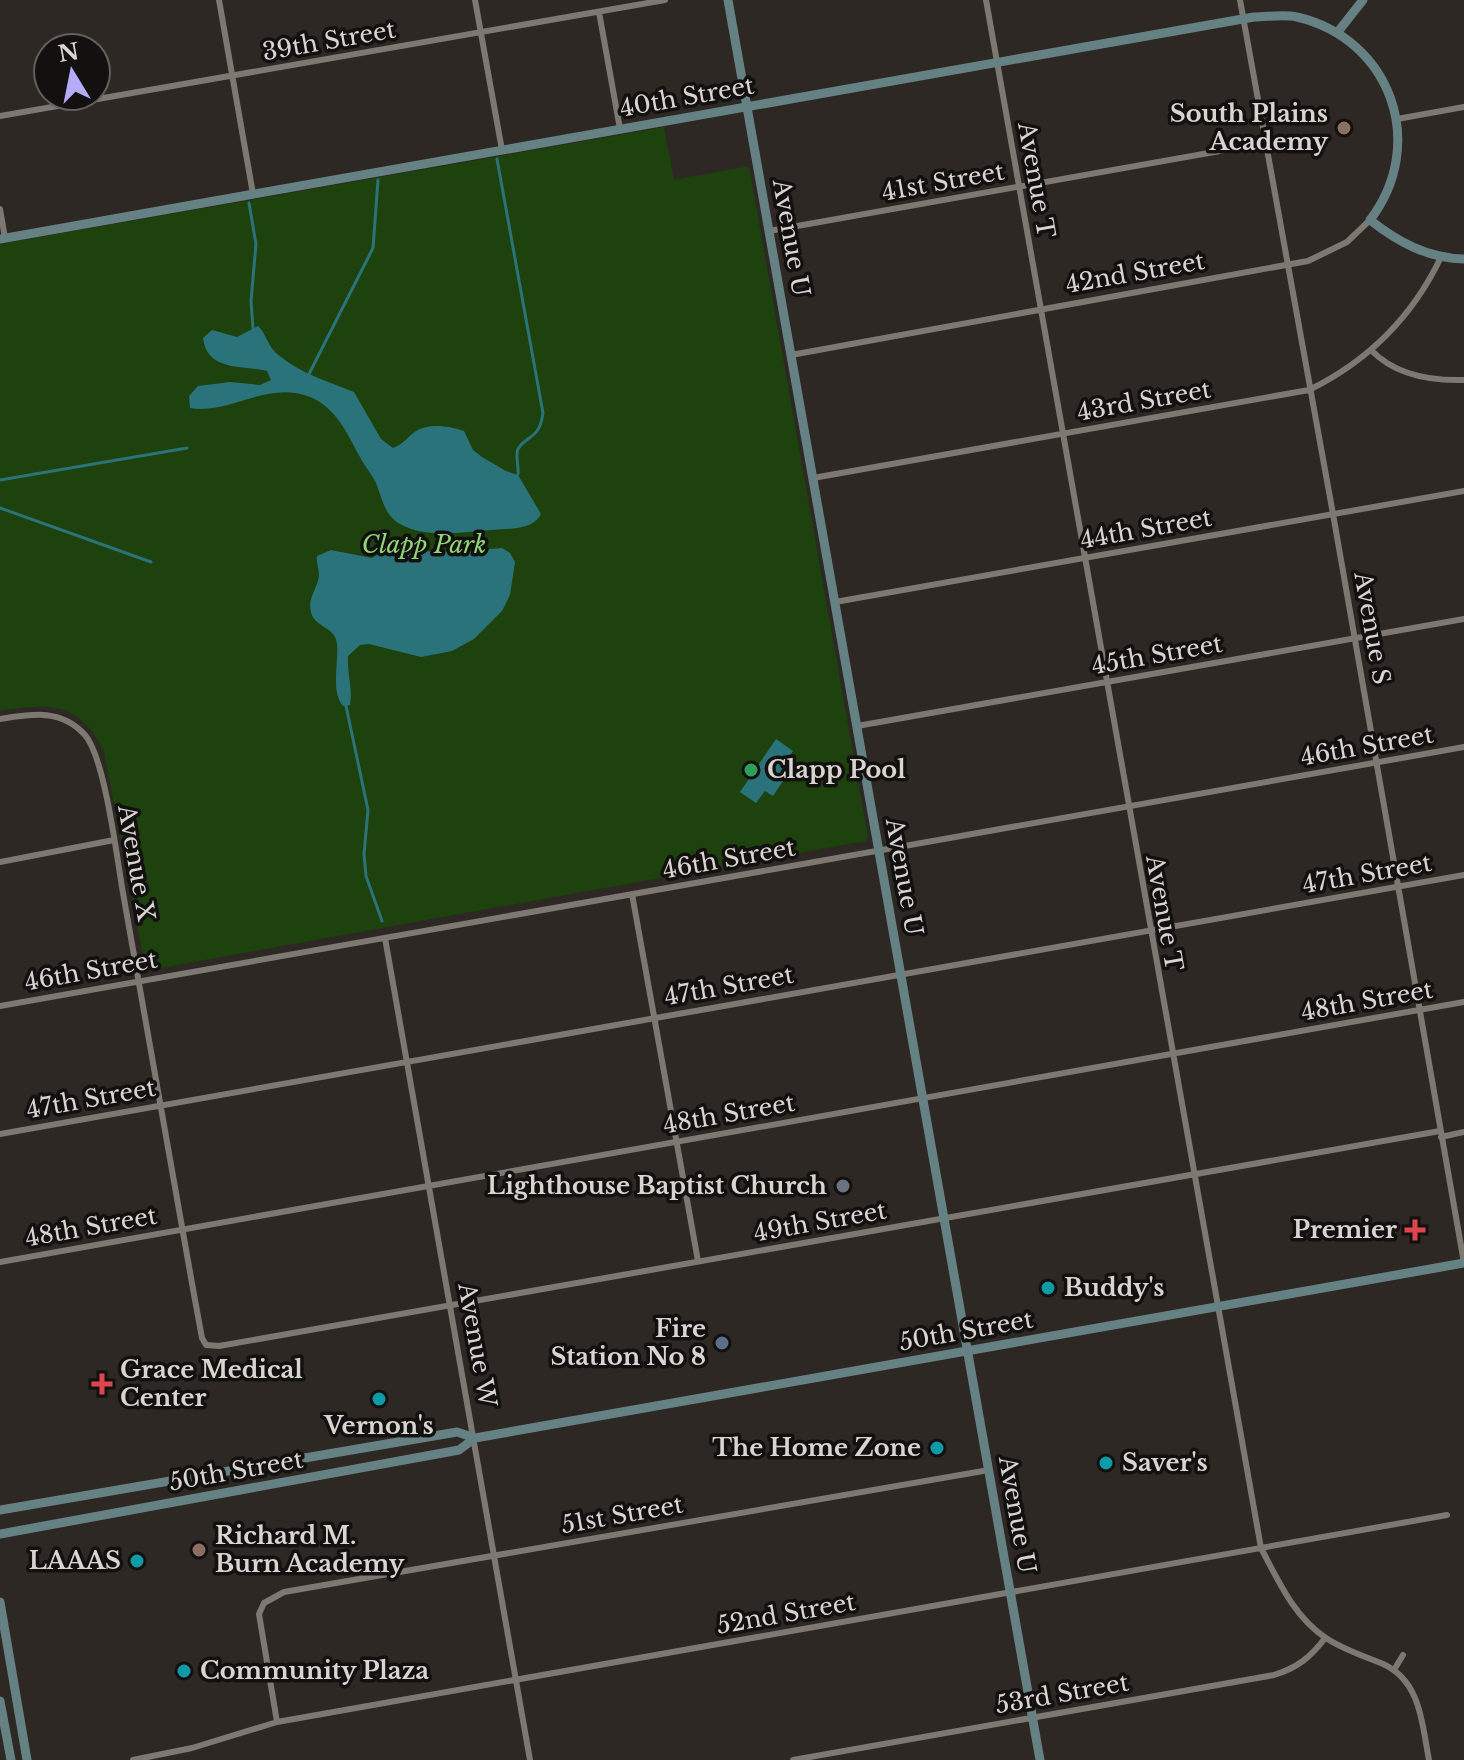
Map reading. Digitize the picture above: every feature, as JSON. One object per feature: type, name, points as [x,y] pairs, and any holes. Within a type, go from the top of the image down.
[{"type":"street","points":[[219,0],[253,194]]},
{"type":"street","points":[[475,0],[502,150]]},
{"type":"street","name":"39th Street","points":[[0,116],[665,0]]},
{"type":"street","name":"Avenue U","points":[[728,0],[1040,1760]]},
{"type":"street","name":"Avenue T","points":[[986,0],[1261,1548],[1293,1606],[1325,1638],[1394,1670],[1412,1689],[1418,1701],[1429,1760]]},
{"type":"street","name":"Avenue S","points":[[1240,0],[1464,1263]]},
{"type":"street","points":[[1337,33],[1363,0]]},
{"type":"street","points":[[599,12],[620,129]]},
{"type":"street","name":"40th Street","points":[[2,238],[1243,19],[1294,16],[1337,33],[1368,59],[1381,77],[1397,119]]},
{"type":"street","points":[[1464,107],[1397,119],[1396,165],[1391,184],[1370,220],[1409,246],[1441,257],[1464,259]]},
{"type":"street","name":"41st Street","points":[[769,231],[1265,143]]},
{"type":"street","points":[[0,209],[2,238]]},
{"type":"street","name":"42nd Street","points":[[791,355],[1287,266],[1327,254],[1347,242],[1370,220]]},
{"type":"street","name":"43rd Street","points":[[813,478],[1309,390],[1328,381],[1371,350],[1408,311],[1441,257]]},
{"type":"street","points":[[1371,350],[1383,362],[1411,374],[1464,380]]},
{"type":"street","name":"44th Street","points":[[835,602],[1464,491]]},
{"type":"street","name":"45th Street","points":[[857,726],[1464,619]]},
{"type":"street","name":"Avenue X","points":[[0,719],[42,713],[67,720],[86,736],[96,755],[114,840],[202,1338],[206,1345]]},
{"type":"street","name":"46th Street","points":[[0,1006],[1464,747]]},
{"type":"street","points":[[0,862],[114,840]]},
{"type":"street","name":"47th Street","points":[[0,1134],[1464,875]]},
{"type":"street","points":[[632,894],[698,1261]]},
{"type":"street","name":"Avenue W","points":[[385,938],[530,1760]]},
{"type":"street","name":"48th Street","points":[[0,1262],[1464,1002]]},
{"type":"street","name":"49th Street","points":[[206,1345],[219,1346],[1193,1174],[1464,1132]]},
{"type":"street","name":"50th Street","points":[[0,1534],[459,1450],[475,1438],[1464,1263]]},
{"type":"street","name":"50th Street","points":[[0,1510],[457,1432],[475,1438]]},
{"type":"street","name":"51st Street","points":[[277,1722],[259,1614],[264,1603],[284,1592],[989,1470]]},
{"type":"street","name":"52nd Street","points":[[133,1760],[192,1748],[277,1722],[1447,1515]]},
{"type":"street","points":[[0,1602],[27,1760]]},
{"type":"street","name":"53rd Street","points":[[793,1760],[1274,1675],[1304,1661],[1325,1638]]},
{"type":"street","points":[[1394,1670],[1403,1655]]},
{"type":"street","points":[[0,1701],[11,1760]]},
{"type":"green space","name":"Clapp Park","points":[[664,127],[674,180],[749,166],[868,837],[866,841],[149,970],[145,966],[104,752],[95,735],[85,723],[61,709],[33,707],[0,711],[0,244]]},
{"type":"water","points":[[258,326],[272,349],[293,366],[354,392],[381,439],[393,448],[427,427],[464,431],[473,450],[518,475],[541,514],[532,523],[512,529],[445,533],[411,529],[390,516],[346,431],[327,408],[310,397],[279,393],[220,407],[190,408],[189,396],[198,386],[230,382],[260,385],[271,380],[267,371],[219,362],[211,357],[203,338],[212,330],[237,337]]},
{"type":"water","points":[[393,544],[413,551],[458,552],[502,548],[510,553],[515,562],[510,595],[502,611],[474,639],[452,651],[421,657],[369,644],[360,645],[348,656],[351,699],[350,705],[343,706],[336,682],[336,639],[315,620],[311,612],[310,602],[319,575],[317,556],[331,550],[372,558]]},
{"type":"water","points":[[776,739],[793,751],[784,764],[791,769],[773,796],[765,791],[756,803],[740,792]]},
{"type":"waterway","points":[[497,159],[543,413],[536,433],[518,449],[518,474]]},
{"type":"waterway","points":[[309,374],[373,248],[378,180]]},
{"type":"waterway","points":[[249,203],[256,244],[251,301],[253,328]]},
{"type":"waterway","points":[[0,480],[187,448]]},
{"type":"waterway","points":[[0,508],[151,562]]},
{"type":"waterway","points":[[346,706],[368,810],[364,854],[366,876],[382,921]]},
{"type":"place","name":"South Plains Academy","points":[[1344,128]]},
{"type":"place","name":"Clapp Pool","points":[[751,770]]},
{"type":"place","name":"Lighthouse Baptist Church","points":[[843,1186]]},
{"type":"place","name":"Premier","points":[[1415,1230]]},
{"type":"place","name":"Buddy's","points":[[1048,1288]]},
{"type":"place","name":"Fire Station No 8","points":[[722,1343]]},
{"type":"place","name":"Grace Medical Center","points":[[102,1384]]},
{"type":"place","name":"Vernon's","points":[[379,1399]]},
{"type":"place","name":"The Home Zone","points":[[937,1448]]},
{"type":"place","name":"Saver's","points":[[1106,1463]]},
{"type":"place","name":"Richard M. Burn Academy","points":[[199,1550]]},
{"type":"place","name":"LAAAS","points":[[137,1561]]},
{"type":"place","name":"Community Plaza","points":[[184,1671]]}]
